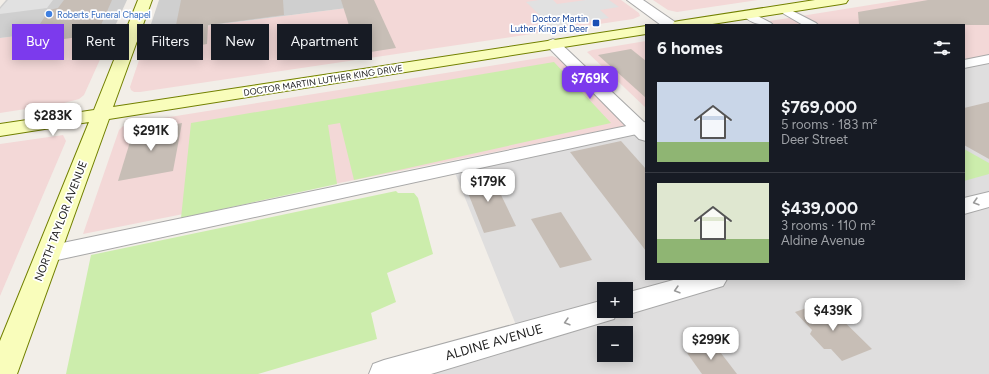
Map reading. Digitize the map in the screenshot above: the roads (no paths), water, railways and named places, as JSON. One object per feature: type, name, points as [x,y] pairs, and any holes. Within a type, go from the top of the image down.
[{"type":"main road","name":"NORTH TAYLOR AVENUE","points":[[2,374],[145,0]]},
{"type":"main road","points":[[685,24],[841,0]]},
{"type":"main road","name":"DOCTOR MARTIN LUTHER KING DRIVE","points":[[0,130],[645,30]]},
{"type":"street","points":[[634,0],[669,24]]},
{"type":"street","points":[[553,44],[644,130]]},
{"type":"street","points":[[965,206],[989,199]]},
{"type":"street","points":[[633,302],[710,280]]},
{"type":"street","name":"ALDINE AVENUE","points":[[384,374],[419,369],[597,313]]},
{"type":"lane","points":[[783,9],[810,24]]},
{"type":"lane","points":[[748,14],[765,24]]},
{"type":"lane","points":[[965,64],[989,59]]},
{"type":"lane","points":[[48,254],[644,130]]},
{"type":"place","name":"Roberts Funeral Chapel","points":[[49,14]]},
{"type":"place","name":"Doctor Martin Luther King at Deer","points":[[596,23]]}]
